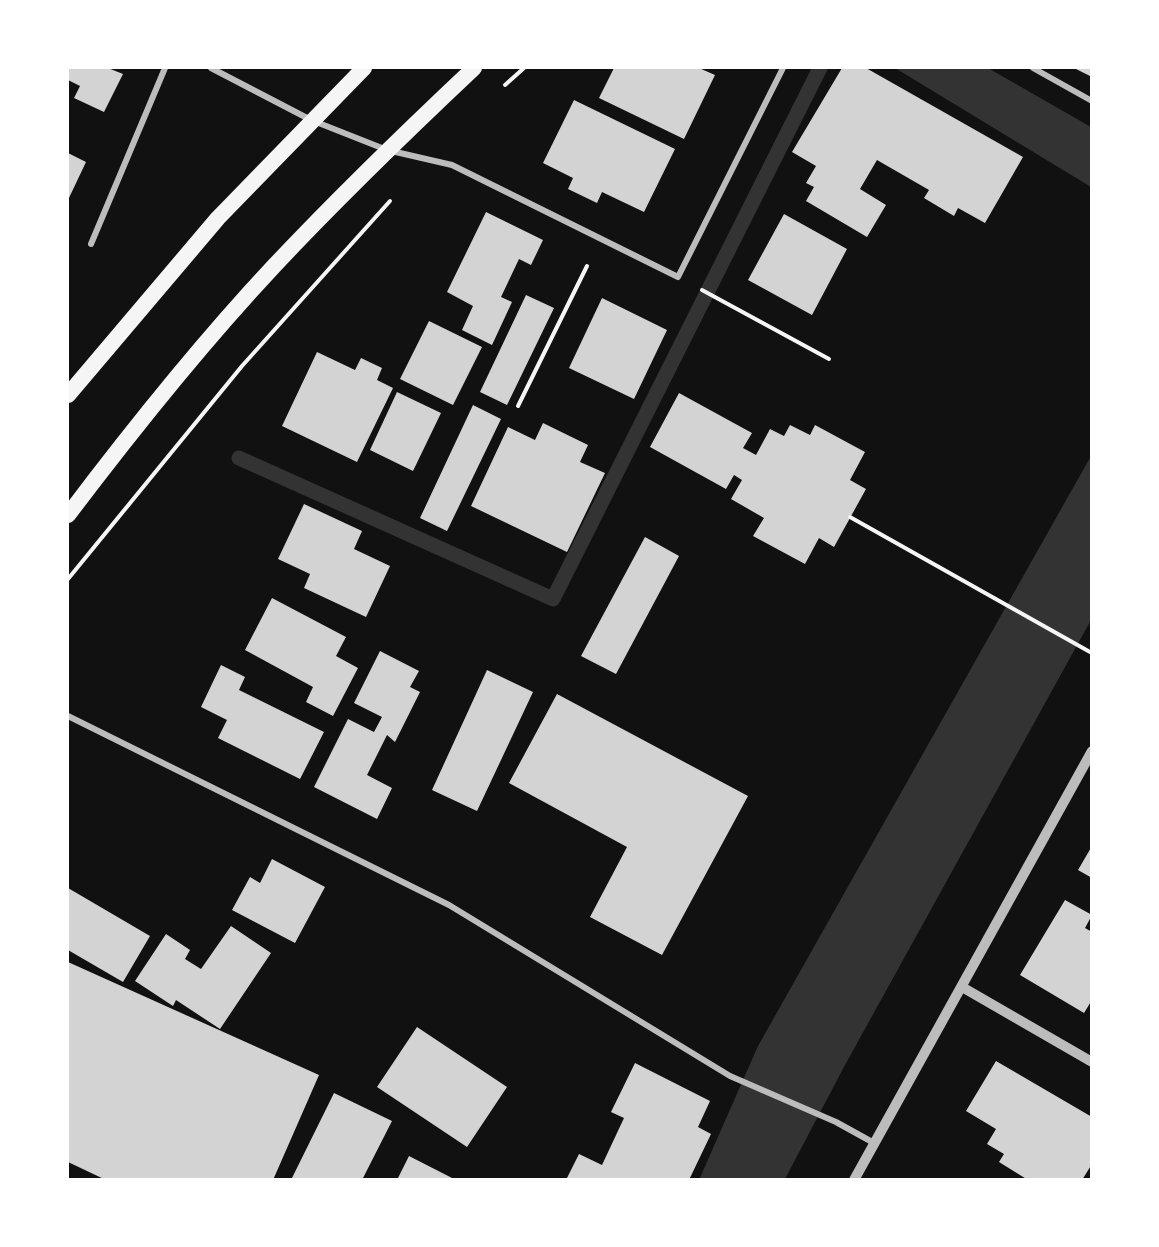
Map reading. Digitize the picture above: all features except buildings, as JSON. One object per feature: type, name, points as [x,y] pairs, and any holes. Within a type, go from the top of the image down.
[{"type":"highway","points":[[68,395],[218,218],[364,68]]},
{"type":"highway","points":[[68,515],[136,425],[273,267],[387,150],[474,68]]},
{"type":"street","points":[[91,244],[165,68]]},
{"type":"street","points":[[211,68],[311,120],[387,150],[452,165],[678,277],[783,68]]},
{"type":"street","points":[[1033,68],[1092,101]]},
{"type":"street","points":[[68,716],[449,905],[730,1076],[828,1119],[874,1143]]},
{"type":"street","points":[[854,1179],[1092,751]]},
{"type":"street","points":[[962,987],[1092,1062]]},
{"type":"path","points":[[68,579],[242,366],[428,159]]},
{"type":"path","points":[[518,406],[600,238]]},
{"type":"path","points":[[717,298],[830,359]]},
{"type":"path","points":[[850,517],[1090,651]]},
{"type":"shaded area","points":[[895,68],[988,68],[1091,127],[1091,187]]},
{"type":"shaded area","points":[[1091,456],[1091,620],[845,1065],[785,1179],[699,1180],[758,1046]]},
{"type":"waterway","points":[[239,458],[553,599],[820,68]]}]
